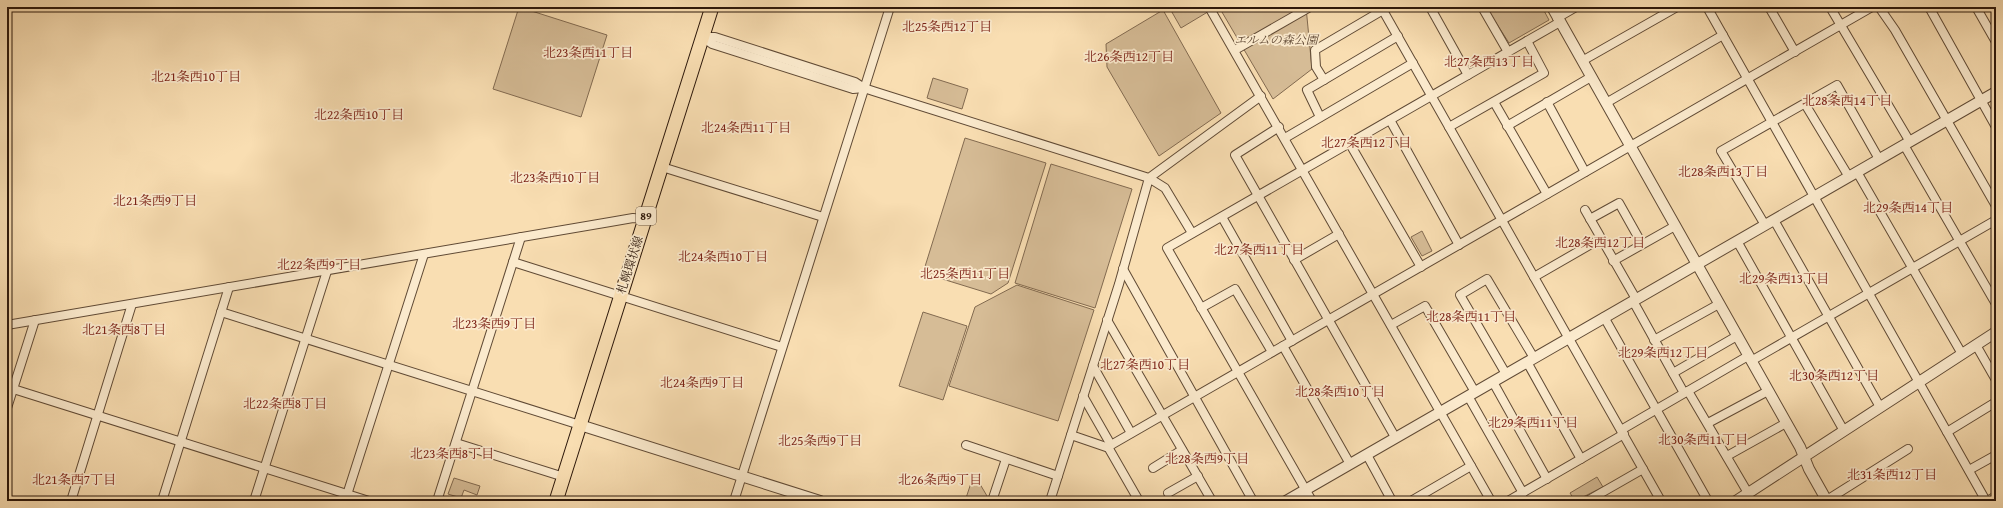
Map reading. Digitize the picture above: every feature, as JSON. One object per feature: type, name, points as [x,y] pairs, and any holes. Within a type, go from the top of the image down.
[{"type":"main road","name":"札幌環状線","points":[[556,501],[712,7]]},
{"type":"street","points":[[734,501],[890,7]]},
{"type":"street","points":[[1209,7],[1262,96],[1491,501]]},
{"type":"street","points":[[1234,50],[1310,7]]},
{"type":"street","points":[[1430,7],[1468,74]]},
{"type":"street","points":[[1482,7],[1508,52]]},
{"type":"street","points":[[1552,7],[1750,358],[1827,500],[1908,449]]},
{"type":"street","points":[[1312,501],[1166,248],[1350,144],[1431,95],[1527,41],[1576,7]]},
{"type":"street","points":[[1582,62],[1677,7]]},
{"type":"street","points":[[1707,7],[1987,501],[1996,496]]},
{"type":"street","points":[[1769,7],[1795,52]]},
{"type":"street","points":[[1830,7],[1907,143],[1959,242],[1996,304]]},
{"type":"street","points":[[1071,435],[1110,446],[1872,7]]},
{"type":"street","points":[[1879,7],[1895,30],[1996,206]]},
{"type":"street","points":[[1929,7],[1996,128]]},
{"type":"street","points":[[1976,7],[1996,42]]},
{"type":"street","points":[[1324,80],[1316,67],[1315,50],[1382,9],[1661,501]]},
{"type":"street","points":[[1606,103],[1723,35]]},
{"type":"street","points":[[1320,117],[1307,90],[1398,36]]},
{"type":"street","points":[[702,37],[715,37],[856,82],[864,88],[1149,178],[1165,188],[1192,233]]},
{"type":"street","points":[[1449,127],[1544,73],[1527,41]]},
{"type":"street","points":[[1285,138],[1413,63]]},
{"type":"street","points":[[1507,126],[1591,77]]},
{"type":"street","points":[[1879,159],[1837,85],[1721,151],[1769,222],[1828,317],[1880,407]]},
{"type":"street","points":[[1286,501],[1996,92]]},
{"type":"street","points":[[1050,501],[1123,269],[1149,178],[1262,96]]},
{"type":"street","points":[[1494,102],[1547,194]]},
{"type":"street","points":[[1547,102],[1585,172]]},
{"type":"street","points":[[1806,104],[1913,268],[1962,354]]},
{"type":"street","points":[[1390,120],[1459,244]]},
{"type":"street","points":[[1279,127],[1234,155],[1395,437]]},
{"type":"street","points":[[1350,144],[1421,267]]},
{"type":"street","points":[[662,167],[823,217]]},
{"type":"street","points":[[1590,219],[1619,203],[1642,244]]},
{"type":"street","points":[[1584,210],[1673,373],[1708,423],[1748,493]]},
{"type":"street","points":[[1222,217],[1292,341]]},
{"type":"street","points":[[7,325],[633,218],[645,219]]},
{"type":"street","points":[[1508,501],[1581,459],[1656,409],[1750,358],[1792,338],[1996,220]]},
{"type":"street","points":[[1613,261],[1675,226]]},
{"type":"street","points":[[1294,260],[1339,234]]},
{"type":"street","points":[[438,501],[521,237]]},
{"type":"street","points":[[1534,277],[1600,239]]},
{"type":"street","points":[[1737,241],[1844,431]]},
{"type":"street","points":[[347,498],[424,254]]},
{"type":"street","points":[[513,262],[782,347]]},
{"type":"street","points":[[1123,269],[1253,501]]},
{"type":"street","points":[[254,501],[327,271]]},
{"type":"street","points":[[1506,374],[1460,295],[1487,279],[1581,459]]},
{"type":"street","points":[[162,501],[229,287]]},
{"type":"street","points":[[1201,308],[1235,289],[1272,352]]},
{"type":"street","points":[[70,501],[132,304]]},
{"type":"street","points":[[1654,340],[1719,304]]},
{"type":"street","points":[[1391,325],[1425,306],[1523,493]]},
{"type":"street","points":[[221,312],[820,501]]},
{"type":"street","points":[[1604,317],[1708,501]]},
{"type":"street","points":[[7,408],[10,388],[35,320]]},
{"type":"street","points":[[1107,320],[1212,501]]},
{"type":"street","points":[[1736,501],[1996,332]]},
{"type":"street","points":[[1673,373],[1737,336]]},
{"type":"street","points":[[1976,345],[1996,380]]},
{"type":"street","points":[[1283,346],[1350,464]]},
{"type":"street","points":[[1093,366],[1131,433]]},
{"type":"street","points":[[1493,382],[1547,479]]},
{"type":"street","points":[[10,388],[264,468],[347,498],[369,501]]},
{"type":"street","points":[[1708,423],[1768,391]]},
{"type":"street","points":[[1084,396],[1139,501]]},
{"type":"street","points":[[1947,432],[1996,402]]},
{"type":"street","points":[[1727,456],[1786,423]]},
{"type":"street","points":[[456,443],[564,477]]},
{"type":"street","points":[[966,445],[1058,476]]},
{"type":"street","points":[[1153,468],[1182,450]]},
{"type":"street","points":[[1366,455],[1392,501]]},
{"type":"street","points":[[1969,470],[1996,455]]},
{"type":"street","points":[[995,500],[1006,459]]},
{"type":"street","points":[[1411,501],[1471,466]]},
{"type":"street","points":[[1587,501],[1643,469]]},
{"type":"street","points":[[1168,493],[1198,476]]},
{"type":"green space","points":[[519,7],[607,35],[581,117],[493,89]]},
{"type":"green space","name":"エルムの森公園","points":[[1169,7],[1216,7],[1181,28]]},
{"type":"green space","name":"エルムの森公園","points":[[1219,7],[1306,7],[1312,69],[1273,99]]},
{"type":"green space","points":[[1486,7],[1542,7],[1549,20],[1509,43]]},
{"type":"green space","points":[[1163,10],[1221,113],[1159,156],[1107,67],[1106,44]]},
{"type":"green space","points":[[933,78],[968,89],[962,109],[927,98]]},
{"type":"green space","points":[[965,138],[1046,163],[1008,283],[991,294],[923,273]]},
{"type":"green space","points":[[1051,164],[1132,189],[1095,308],[1015,283]]},
{"type":"green space","points":[[1422,231],[1432,251],[1422,256],[1411,237]]},
{"type":"green space","points":[[1017,285],[1094,310],[1058,421],[949,386],[975,307]]},
{"type":"green space","points":[[923,312],[967,326],[943,400],[899,386]]},
{"type":"green space","points":[[974,474],[990,501],[965,501]]},
{"type":"green space","points":[[1597,477],[1603,487],[1575,501],[1570,493]]},
{"type":"green space","points":[[454,478],[480,486],[477,495],[464,490],[461,498],[448,494]]},
{"type":"district","name":"北25条西12丁目","points":[[947,26]]},
{"type":"district","name":"北23条西11丁目","points":[[588,52]]},
{"type":"district","name":"北26条西12丁目","points":[[1129,56]]},
{"type":"district","name":"北27条西13丁目","points":[[1489,61]]},
{"type":"district","name":"北21条西10丁目","points":[[196,76]]},
{"type":"district","name":"北28条西14丁目","points":[[1847,100]]},
{"type":"district","name":"北22条西10丁目","points":[[359,114]]},
{"type":"district","name":"北24条西11丁目","points":[[746,127]]},
{"type":"district","name":"北27条西12丁目","points":[[1366,142]]},
{"type":"district","name":"北28条西13丁目","points":[[1723,171]]},
{"type":"district","name":"北23条西10丁目","points":[[555,177]]},
{"type":"district","name":"北21条西9丁目","points":[[155,200]]},
{"type":"district","name":"北29条西14丁目","points":[[1908,207]]},
{"type":"district","name":"北28条西12丁目","points":[[1600,242]]},
{"type":"district","name":"北27条西11丁目","points":[[1259,249]]},
{"type":"district","name":"北24条西10丁目","points":[[723,256]]},
{"type":"district","name":"北22条西9丁目","points":[[319,264]]},
{"type":"district","name":"北25条西11丁目","points":[[965,273]]},
{"type":"district","name":"北29条西13丁目","points":[[1784,278]]},
{"type":"district","name":"北28条西11丁目","points":[[1471,316]]},
{"type":"district","name":"北23条西9丁目","points":[[494,323]]},
{"type":"district","name":"北21条西8丁目","points":[[124,329]]},
{"type":"district","name":"北29条西12丁目","points":[[1663,352]]},
{"type":"district","name":"北27条西10丁目","points":[[1145,364]]},
{"type":"district","name":"北30条西12丁目","points":[[1834,375]]},
{"type":"district","name":"北24条西9丁目","points":[[702,382]]},
{"type":"district","name":"北28条西10丁目","points":[[1340,391]]},
{"type":"district","name":"北22条西8丁目","points":[[285,403]]},
{"type":"district","name":"北29条西11丁目","points":[[1533,422]]},
{"type":"district","name":"北30条西11丁目","points":[[1703,439]]},
{"type":"district","name":"北25条西9丁目","points":[[820,440]]},
{"type":"district","name":"北23条西8丁目","points":[[452,453]]},
{"type":"district","name":"北28条西9丁目","points":[[1207,458]]},
{"type":"district","name":"北31条西12丁目","points":[[1892,474]]},
{"type":"district","name":"北21条西7丁目","points":[[74,479]]},
{"type":"district","name":"北26条西9丁目","points":[[940,479]]}]
